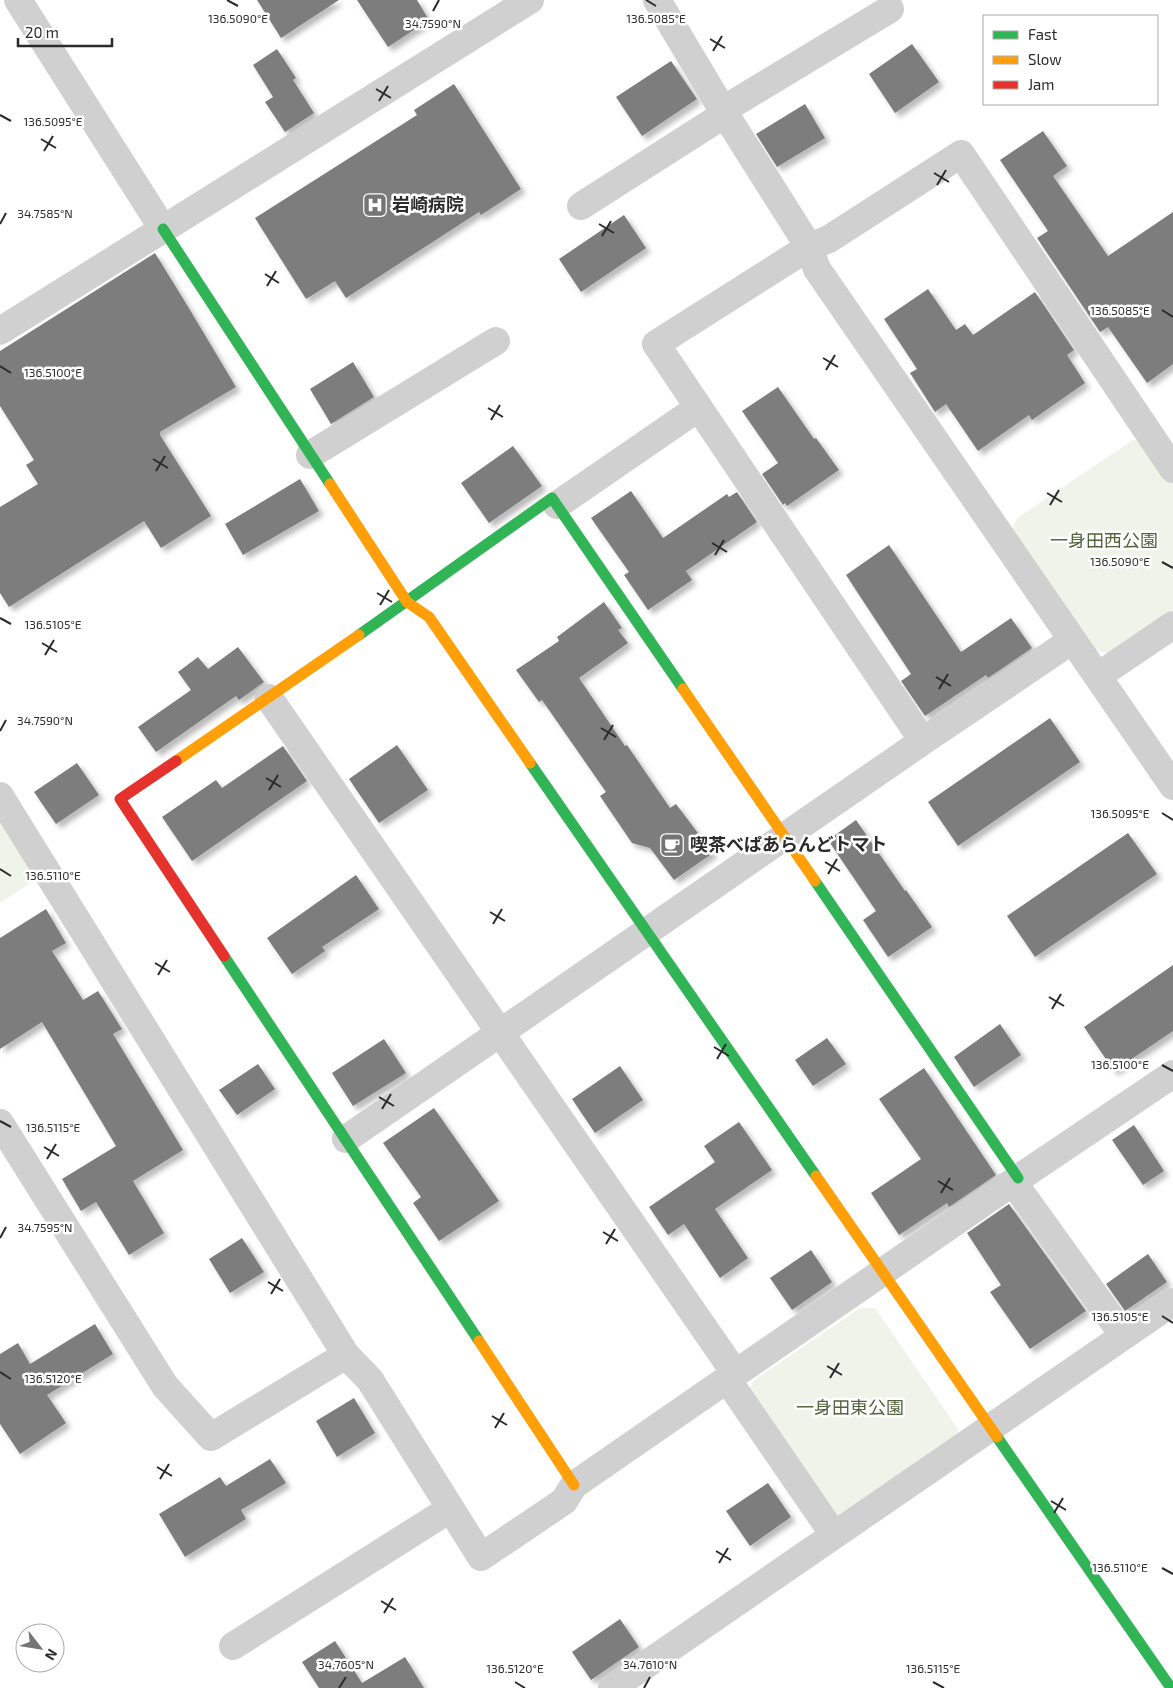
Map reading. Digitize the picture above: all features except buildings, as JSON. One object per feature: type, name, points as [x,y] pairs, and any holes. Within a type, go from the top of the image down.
[{"type":"street","points":[[18,0],[163,229],[407,602],[429,617],[1171,1688]]},
{"type":"street","points":[[0,331],[530,0]]},
{"type":"street","points":[[657,0],[724,112],[809,247],[817,269],[1173,786]]},
{"type":"street","points":[[581,206],[724,112],[890,8]]},
{"type":"street","points":[[923,741],[656,344],[809,247],[829,239],[961,154],[1173,469]]},
{"type":"street","points":[[310,455],[496,341]]},
{"type":"street","points":[[557,505],[698,408]]},
{"type":"street","points":[[574,1485],[120,798],[269,698],[552,498],[1124,1336]]},
{"type":"street","points":[[1098,676],[1173,625]]},
{"type":"street","points":[[346,1139],[923,741],[1072,641]]},
{"type":"street","points":[[269,698],[501,1033],[731,1376],[834,1535]]},
{"type":"street","points":[[0,796],[346,1354],[370,1380],[481,1557],[564,1501],[574,1485],[1173,1074]]},
{"type":"street","points":[[0,1123],[165,1386],[211,1437],[346,1354]]},
{"type":"street","points":[[612,1688],[1173,1302]]},
{"type":"street","points":[[232,1646],[450,1509]]},
{"type":"green space","name":"一身田西公園","points":[[1133,440],[1146,442],[1173,483],[1173,609],[1109,653],[1096,651],[1012,529],[1017,518]]},
{"type":"green space","points":[[0,822],[35,880],[0,903]]},
{"type":"green space","name":"一身田東公園","points":[[860,1308],[875,1308],[958,1429],[957,1441],[845,1516],[831,1515],[748,1395],[753,1381]]},
{"type":"traffic: fast","points":[[163,229],[330,484]]},
{"type":"traffic: fast","points":[[359,635],[552,498],[683,689]]},
{"type":"traffic: fast","points":[[530,763],[816,1176]]},
{"type":"traffic: fast","points":[[815,881],[1018,1178]]},
{"type":"traffic: fast","points":[[224,956],[479,1341]]},
{"type":"traffic: fast","points":[[997,1437],[1171,1688]]},
{"type":"traffic: slow","points":[[330,484],[407,602],[429,617],[530,763]]},
{"type":"traffic: slow","points":[[176,761],[359,635]]},
{"type":"traffic: slow","points":[[683,689],[815,881]]},
{"type":"traffic: slow","points":[[816,1176],[997,1437]]},
{"type":"traffic: slow","points":[[479,1341],[574,1485]]},
{"type":"traffic: jam","points":[[176,761],[120,799],[224,956]]},
{"type":"place","name":"岩崎病院","points":[[375,205]]},
{"type":"place","name":"喫茶べぱあらんどトマト","points":[[672,845]]}]
